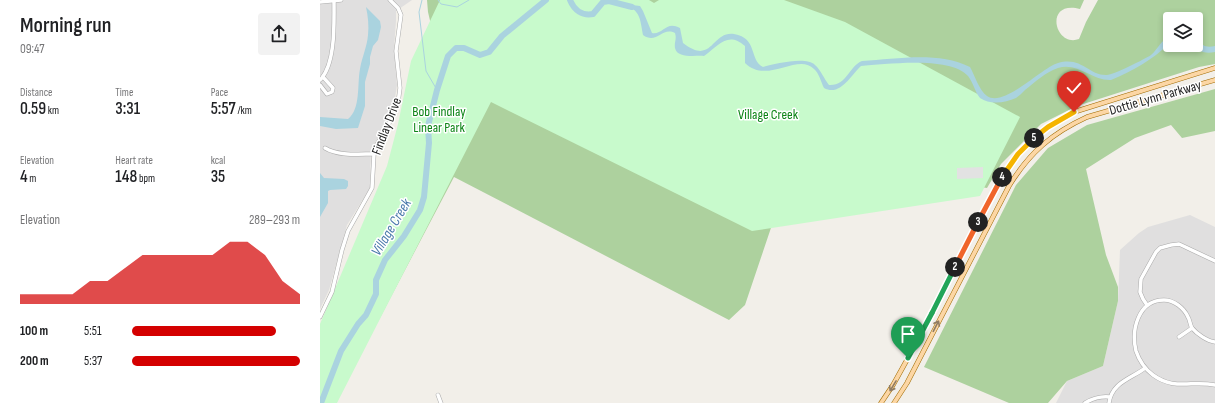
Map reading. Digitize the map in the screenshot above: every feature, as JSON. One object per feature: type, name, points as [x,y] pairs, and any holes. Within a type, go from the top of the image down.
[{"type":"main road","name":"Dottie Lynn Parkway","points":[[881,403],[903,368],[1002,177],[1010,164],[1026,146],[1048,127],[1069,114],[1105,101],[1150,89],[1215,68]]},
{"type":"main road","name":"Dottie Lynn Parkway","points":[[894,403],[912,373],[1011,181],[1027,159],[1042,144],[1054,135],[1069,125],[1087,117],[1215,80]]},
{"type":"main road","points":[[1002,177],[1011,181]]},
{"type":"main road","points":[[903,368],[912,373]]},
{"type":"street","points":[[320,85],[327,94],[332,92],[333,88],[322,78],[328,68],[333,37],[334,0]]},
{"type":"street","points":[[320,2],[341,0]]},
{"type":"street","name":"Findlay Drive","points":[[320,317],[332,292],[348,231],[372,188],[374,154],[376,146],[392,118],[398,103],[400,88],[396,52],[400,16],[398,8],[390,0]]},
{"type":"street","points":[[325,148],[330,151],[352,154],[374,154]]},
{"type":"street","points":[[1147,305],[1140,292],[1141,279],[1156,252],[1160,248],[1171,244],[1179,244],[1215,261]]},
{"type":"street","points":[[1215,342],[1205,339],[1192,328],[1188,317],[1177,304],[1165,300],[1156,301],[1147,305],[1141,311],[1136,323],[1134,334],[1136,351],[1140,360],[1154,376],[1177,385],[1206,382],[1215,384]]},
{"type":"street","points":[[1179,337],[1192,328]]},
{"type":"street","points":[[1109,403],[1110,397],[1120,383],[1146,368]]},
{"type":"street","points":[[438,394],[441,403]]},
{"type":"street","points":[[1085,403],[1098,397],[1110,397]]},
{"type":"shaded area","points":[[320,0],[412,0],[396,11],[394,48],[397,85],[393,111],[371,150],[370,188],[347,225],[329,290],[320,309]]},
{"type":"shaded area","points":[[983,167],[983,178],[957,179],[957,168]]},
{"type":"shaded area","points":[[1190,215],[1215,227],[1215,403],[1056,403],[1067,381],[1103,366],[1118,301],[1120,250],[1148,227]]},
{"type":"green space","name":"Bob Findlay Linear Park","points":[[427,0],[1084,0],[1080,9],[1068,8],[1061,11],[1057,17],[1059,31],[1064,37],[1071,40],[1079,39],[1098,0],[1215,0],[1215,64],[1199,67],[1077,106],[1041,124],[1001,164],[987,188],[929,179],[775,216],[745,305],[729,320],[454,177],[335,403],[320,403],[439,59],[428,12]]},
{"type":"green space","name":"Village Creek","points":[[440,0],[649,0],[654,3],[659,0],[784,0],[845,22],[1020,117],[980,196],[752,231],[491,102],[337,403],[320,403],[320,324],[387,166],[398,124],[411,61]]},
{"type":"green space","points":[[1215,89],[1215,131],[1182,138],[1171,125],[1135,138],[1086,169],[1106,255],[1118,287],[1118,301],[1103,366],[1067,381],[1048,403],[1009,403],[924,367],[1016,185],[1048,148],[1087,125]]},
{"type":"water","points":[[624,4],[640,6],[652,33],[675,26],[680,28],[683,43],[700,51],[711,46],[726,34],[742,36],[750,44],[756,59],[763,67],[798,61],[811,62],[821,72],[829,85],[840,82],[862,61],[917,57],[945,59],[970,67],[977,83],[984,93],[987,96],[994,98],[1003,97],[1058,63],[1073,62],[1095,73],[1107,75],[1122,70],[1151,55],[1163,41],[1163,49],[1127,73],[1111,80],[1098,78],[1072,67],[1058,68],[1049,72],[1016,98],[1002,102],[988,102],[980,98],[968,76],[960,70],[948,66],[933,64],[901,63],[861,66],[845,84],[835,90],[830,90],[824,88],[817,73],[814,69],[807,65],[791,65],[763,71],[754,69],[745,63],[745,46],[734,40],[724,41],[704,56],[687,56],[679,54],[675,48],[675,33],[670,31],[652,38],[643,35],[639,16],[630,7]]},
{"type":"water","points":[[366,7],[380,21],[381,27],[378,40],[373,46],[370,57],[370,64],[365,82],[365,106],[358,128],[336,129],[320,126],[320,117],[348,119],[355,109],[358,96],[360,69],[368,35]]},
{"type":"water","points":[[1203,44],[1209,47],[1215,46],[1215,52],[1203,52]]},
{"type":"water","points":[[320,173],[324,178],[344,179],[348,181],[348,186],[346,189],[328,191],[328,203],[320,217]]},
{"type":"waterway","points":[[422,0],[419,12],[426,71],[437,90]]},
{"type":"waterway","points":[[438,0],[441,4],[457,7],[469,0]]},
{"type":"waterway","name":"Village Creek","points":[[321,403],[341,351],[358,324],[366,315],[376,294],[376,280],[385,260],[404,236],[420,210],[424,197],[429,143],[428,126],[437,90],[448,56],[456,48],[464,48],[480,55],[489,52],[502,36],[546,0]]},
{"type":"waterway","name":"Village Creek","points":[[570,0],[579,12],[585,14],[593,14],[603,2],[609,1],[632,7]]},
{"type":"route","points":[[908,358],[1010,164],[1038,134],[1063,117],[1074,112]]}]
